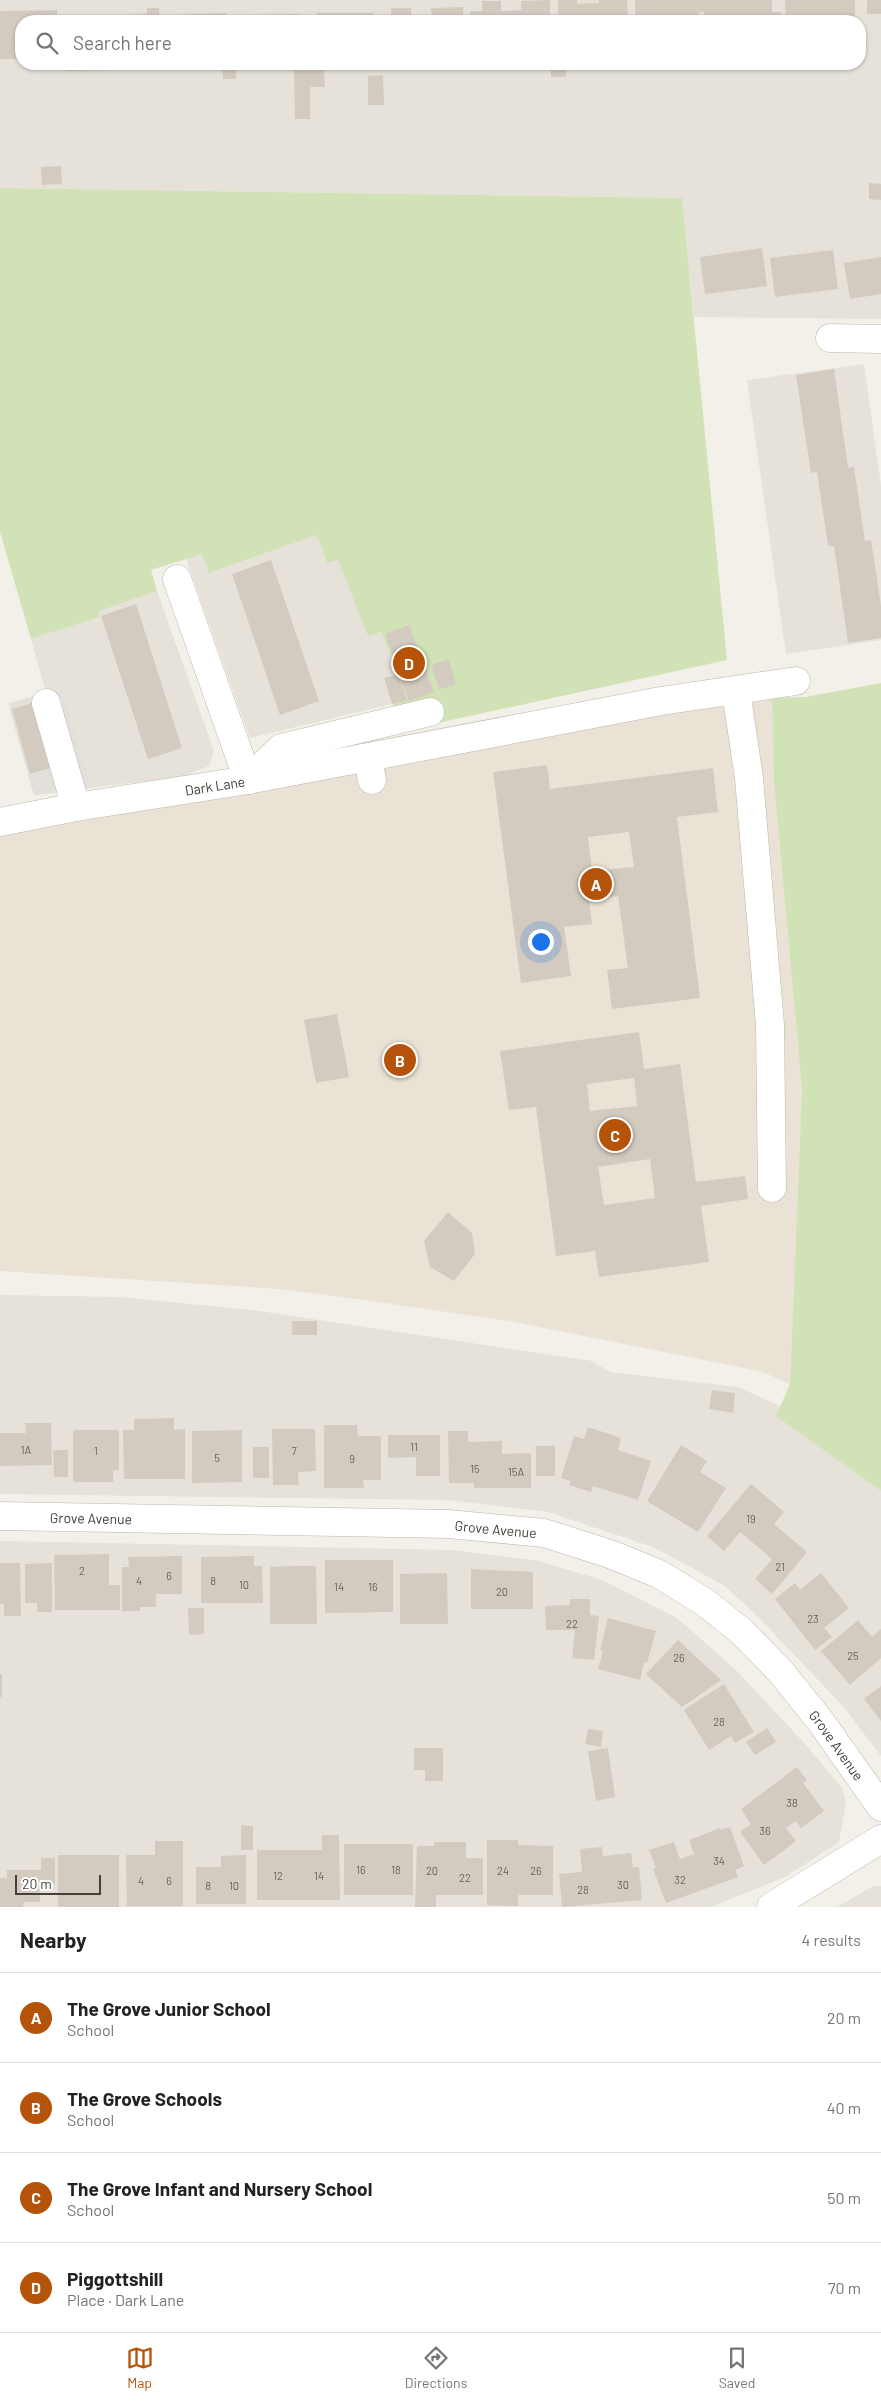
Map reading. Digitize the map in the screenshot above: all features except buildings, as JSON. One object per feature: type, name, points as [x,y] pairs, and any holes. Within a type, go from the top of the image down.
[{"type":"street","points":[[830,338],[881,339]]},
{"type":"street","name":"Dark Lane","points":[[0,822],[76,807],[248,780],[178,579]]},
{"type":"street","points":[[248,780],[370,769],[661,701],[796,681]]},
{"type":"street","points":[[736,691],[749,778],[770,1024],[772,1188]]},
{"type":"street","points":[[46,703],[76,807]]},
{"type":"street","points":[[248,780],[281,748],[430,712]]},
{"type":"street","name":"Grove Avenue","points":[[0,1516],[448,1524],[544,1533],[610,1554],[659,1574],[706,1603],[742,1632],[781,1672],[821,1722],[881,1807]]},
{"type":"street","points":[[772,1907],[881,1839]]},
{"type":"shaded area","points":[[0,0],[881,0],[881,319],[694,317],[682,198],[0,188]]},
{"type":"shaded area","points":[[864,364],[881,486],[881,640],[786,654],[747,380]]},
{"type":"shaded area","points":[[317,535],[327,563],[338,559],[368,635],[381,632],[399,674],[384,679],[392,704],[250,738],[186,559],[202,554],[210,573]]},
{"type":"shaded area","points":[[157,591],[214,751],[209,766],[184,776],[34,795],[9,708],[30,703],[46,693],[31,639],[100,617],[98,611]]},
{"type":"shaded area","points":[[61,689],[92,788],[34,795],[9,703]]},
{"type":"shaded area","points":[[772,698],[774,782],[802,1089],[790,1384],[760,1371],[515,1322],[364,1300],[279,1289],[0,1271],[0,835],[646,716]]},
{"type":"shaded area","points":[[0,1295],[119,1297],[252,1310],[592,1361],[610,1372],[738,1387],[780,1406],[777,1416],[881,1491],[881,1756],[843,1706],[755,1614],[725,1586],[653,1547],[548,1512],[448,1500],[0,1494]]},
{"type":"shaded area","points":[[0,1541],[452,1550],[539,1561],[602,1580],[677,1618],[737,1671],[805,1744],[843,1789],[846,1803],[839,1842],[785,1877],[711,1907],[0,1907]]},
{"type":"shaded area","points":[[873,1886],[881,1886],[881,1907],[837,1907]]},
{"type":"green space","points":[[0,188],[682,198],[727,660],[401,731],[384,678],[399,674],[381,632],[368,636],[338,560],[327,563],[317,535],[209,573],[202,554],[151,570],[157,591],[99,611],[100,617],[31,639],[0,532]]},
{"type":"green space","points":[[881,683],[881,1491],[776,1416],[790,1384],[802,1089],[774,782],[772,698],[805,697]]},
{"type":"place","name":"Piggottshill","points":[[409,663]]},
{"type":"place","name":"The Grove Junior School","points":[[596,884]]},
{"type":"place","name":"The Grove Schools","points":[[400,1060]]},
{"type":"place","name":"The Grove Infant and Nursery School","points":[[615,1135]]}]
